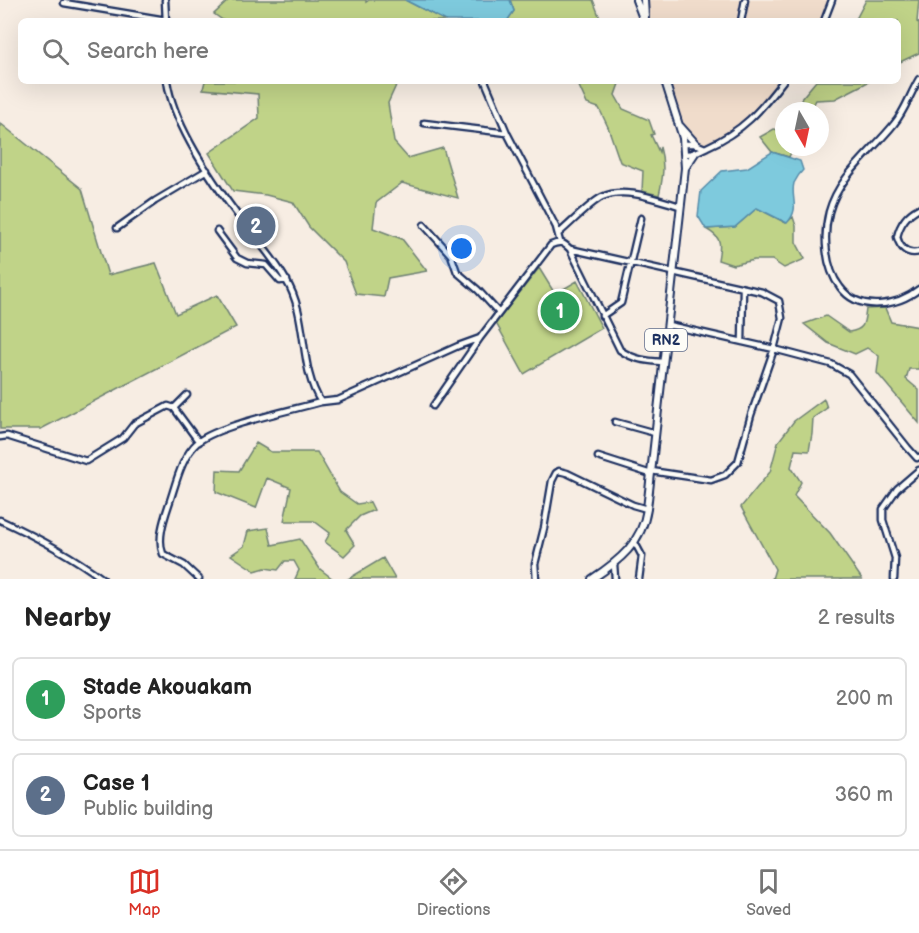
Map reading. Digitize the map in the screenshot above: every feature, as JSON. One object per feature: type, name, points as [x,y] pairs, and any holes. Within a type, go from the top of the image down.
[{"type":"highway","points":[[637,0],[644,18]]},
{"type":"highway","points":[[644,2],[645,18]]},
{"type":"highway","name":"RN2","points":[[592,579],[614,564],[635,543],[647,509],[685,168],[684,144],[680,126],[666,84]]},
{"type":"highway","points":[[680,126],[696,144]]},
{"type":"highway","points":[[685,168],[695,153]]},
{"type":"street","points":[[91,8],[92,0]]},
{"type":"street","points":[[165,0],[166,18]]},
{"type":"street","points":[[637,0],[644,2]]},
{"type":"street","points":[[742,18],[745,0]]},
{"type":"street","points":[[825,18],[832,0]]},
{"type":"street","points":[[64,3],[149,18]]},
{"type":"street","points":[[919,79],[897,121],[844,180],[830,210],[826,236],[828,254],[836,280],[842,290],[852,297],[869,303],[891,304],[902,301],[919,289]]},
{"type":"street","points":[[167,84],[174,111],[207,170],[230,205],[287,280],[300,309],[309,365],[316,393],[321,402]]},
{"type":"street","points":[[486,84],[507,133],[560,242]]},
{"type":"street","points":[[685,154],[695,153],[746,125],[781,84]]},
{"type":"street","points":[[424,123],[507,133]]},
{"type":"street","points":[[684,144],[696,144],[705,148]]},
{"type":"street","points":[[117,228],[143,209],[207,170]]},
{"type":"street","points":[[558,234],[595,202],[609,195],[627,194],[680,206]]},
{"type":"street","points":[[919,208],[900,226],[897,237],[902,248],[907,252],[919,252]]},
{"type":"street","points":[[602,316],[621,303],[641,218]]},
{"type":"street","points":[[424,225],[451,255],[457,272],[499,313]]},
{"type":"street","points":[[216,231],[237,258],[247,263],[266,265],[280,281],[287,280]]},
{"type":"street","points":[[433,406],[551,245],[560,242],[565,243],[570,249],[620,350],[639,360],[663,362]]},
{"type":"street","points":[[570,249],[762,291],[779,301],[782,318],[738,462],[725,474],[711,480],[651,472],[598,457]]},
{"type":"street","points":[[742,342],[743,288]]},
{"type":"street","points":[[668,325],[831,364],[849,374],[918,458]]},
{"type":"street","points":[[198,579],[184,566],[163,554],[161,547],[164,520],[180,472],[190,452],[199,442],[227,428],[321,402],[338,400],[458,345],[480,339]]},
{"type":"street","points":[[174,408],[187,395]]},
{"type":"street","points":[[0,437],[7,436],[86,461],[123,438],[134,424],[168,406],[174,408],[199,442]]},
{"type":"street","points":[[615,422],[655,434]]},
{"type":"street","points":[[894,579],[895,558],[883,520],[883,509],[897,489],[919,470]]},
{"type":"street","points":[[536,579],[535,564],[552,481],[559,471],[604,489],[633,505],[647,509]]},
{"type":"street","points":[[0,520],[74,557],[103,579]]},
{"type":"street","points":[[635,543],[642,556],[639,579]]},
{"type":"street","points":[[614,564],[615,579]]},
{"type":"shaded area","points":[[648,0],[829,0],[822,18],[650,18]]},
{"type":"shaded area","points":[[670,84],[777,84],[741,125],[706,145],[700,144],[691,136],[683,123]]},
{"type":"green space","points":[[229,0],[366,0],[366,2],[369,0],[405,0],[440,18],[220,18],[214,14]]},
{"type":"green space","points":[[510,0],[593,0],[600,18],[509,18],[514,11]]},
{"type":"green space","points":[[866,0],[919,0],[917,22],[919,23],[919,53],[901,62],[901,18],[857,18]]},
{"type":"green space","points":[[204,84],[397,84],[388,103],[394,142],[408,158],[443,148],[458,198],[402,183],[376,203],[373,228],[402,239],[427,271],[388,278],[384,297],[356,294],[344,262],[309,227],[293,202],[266,195],[233,191],[209,153],[259,118],[258,94],[203,89]]},
{"type":"green space","points":[[578,84],[619,84],[615,95],[623,109],[649,120],[654,134],[651,135],[659,152],[660,147],[663,159],[659,195],[642,191],[643,171],[620,162],[599,108],[587,104]]},
{"type":"green space","points":[[814,84],[864,84],[835,99],[802,102],[801,99]]},
{"type":"green space","points":[[0,123],[82,189],[108,275],[156,263],[176,314],[217,295],[236,327],[41,429],[0,429]]},
{"type":"green space","points":[[775,129],[775,153],[772,152],[760,137]]},
{"type":"green space","points":[[757,208],[786,223],[793,217],[796,226],[796,242],[805,259],[784,268],[772,260],[754,260],[733,265],[718,260],[720,249],[718,238],[706,229],[735,227]]},
{"type":"green space","points":[[539,268],[555,294],[577,281],[602,328],[524,374],[496,323]]},
{"type":"green space","points":[[885,308],[891,322],[919,327],[919,369],[909,369],[906,379],[919,390],[919,423],[877,373],[879,356],[867,348],[855,354],[828,343],[804,324],[826,316],[849,332],[863,325],[866,309]]},
{"type":"green space","points":[[824,399],[827,408],[813,418],[809,451],[795,450],[791,467],[801,482],[794,496],[830,533],[862,579],[772,579],[775,569],[741,507],[770,472],[778,442],[794,421]]},
{"type":"green space","points":[[256,443],[271,452],[317,452],[340,492],[357,504],[370,502],[374,510],[360,516],[346,530],[355,545],[344,556],[325,542],[330,533],[314,521],[284,521],[291,488],[267,478],[256,508],[216,492],[217,470],[239,471]]},
{"type":"green space","points":[[268,528],[272,545],[300,539],[320,569],[333,579],[295,579],[299,570],[294,561],[285,561],[278,570],[265,568],[255,571],[231,555],[244,546],[248,531]]},
{"type":"green space","points":[[383,558],[395,579],[348,579]]},
{"type":"water","points":[[405,0],[510,0],[514,11],[509,18],[440,18]]},
{"type":"water","points":[[772,152],[775,153],[775,156],[784,156],[800,161],[803,170],[794,183],[794,208],[791,218],[787,223],[757,208],[735,227],[706,229],[698,216],[701,191],[722,171],[747,168]]},
{"type":"place","name":"Case 1","points":[[256,226]]},
{"type":"place","name":"Stade Akouakam","points":[[560,311]]}]
